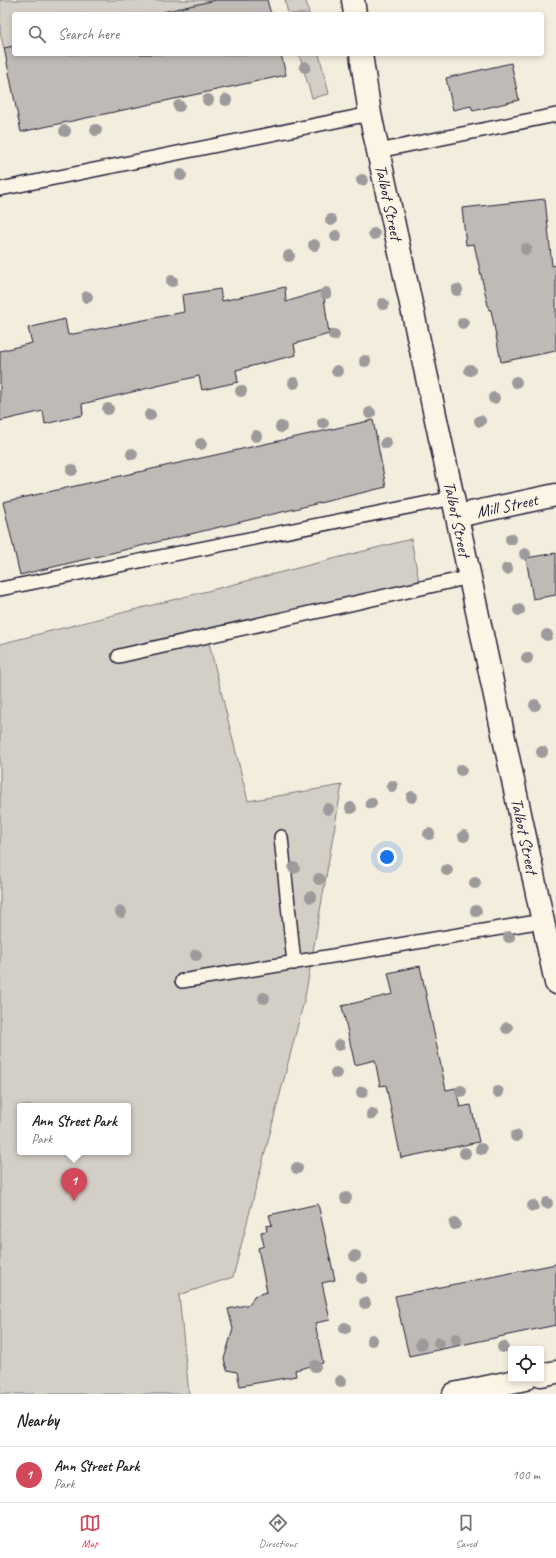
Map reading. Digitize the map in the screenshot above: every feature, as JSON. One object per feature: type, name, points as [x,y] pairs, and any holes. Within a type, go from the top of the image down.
[{"type":"street","points":[[353,0],[355,12]]},
{"type":"street","name":"Talbot Street","points":[[361,56],[370,114],[556,983]]},
{"type":"street","name":"Mill Street","points":[[455,507],[556,495]]},
{"type":"street","points":[[544,1375],[556,1372]]},
{"type":"street","points":[[454,1394],[511,1382]]},
{"type":"lane","points":[[0,189],[370,114]]},
{"type":"lane","points":[[378,151],[556,115]]},
{"type":"lane","points":[[0,589],[455,507]]},
{"type":"lane","points":[[119,656],[470,577]]},
{"type":"lane","points":[[281,837],[294,963]]},
{"type":"lane","points":[[182,981],[543,921]]},
{"type":"shaded area","points":[[0,0],[249,0],[189,12],[12,12],[12,47],[4,49],[0,32]]},
{"type":"shaded area","points":[[285,0],[306,0],[309,12],[288,12]]},
{"type":"shaded area","points":[[300,56],[320,56],[329,94],[312,98]]},
{"type":"shaded area","points":[[411,539],[420,587],[209,643],[248,801],[342,785],[305,997],[233,1277],[179,1295],[189,1394],[0,1394],[0,644]]},
{"type":"building","points":[[216,0],[267,0],[270,12],[163,12]]},
{"type":"building","points":[[12,46],[12,56],[281,56],[286,75],[21,132],[4,48]]},
{"type":"building","points":[[511,63],[519,100],[473,111],[471,106],[453,110],[446,78]]},
{"type":"building","points":[[545,199],[552,266],[556,265],[556,351],[501,362],[491,310],[489,310],[474,244],[466,245],[462,208]]},
{"type":"building","points":[[285,287],[286,302],[323,290],[329,334],[294,344],[296,355],[236,370],[238,382],[202,390],[199,376],[82,404],[83,415],[45,424],[43,411],[0,421],[0,351],[32,343],[28,328],[65,319],[68,335],[184,312],[182,295],[220,289],[222,301]]},
{"type":"building","points":[[373,420],[386,487],[20,575],[3,502]]},
{"type":"building","points":[[556,553],[556,595],[533,599],[526,558]]},
{"type":"building","points":[[420,966],[446,1090],[456,1088],[460,1107],[471,1105],[479,1142],[401,1158],[386,1085],[380,1086],[375,1060],[355,1065],[342,1006],[393,994],[388,973]]},
{"type":"building","points":[[318,1204],[335,1280],[322,1283],[330,1320],[315,1323],[323,1363],[295,1370],[296,1376],[240,1386],[237,1372],[227,1370],[224,1359],[233,1329],[228,1309],[250,1304],[254,1296],[267,1292],[258,1248],[264,1246],[261,1232],[267,1231],[266,1226],[272,1225],[269,1215]]},
{"type":"building","points":[[556,1264],[556,1325],[409,1356],[395,1296]]},
{"type":"place","name":"Ann Street Park","points":[[74,1201]]}]
